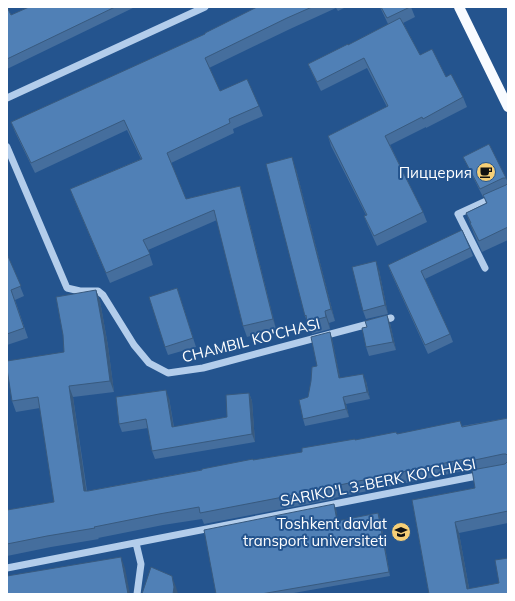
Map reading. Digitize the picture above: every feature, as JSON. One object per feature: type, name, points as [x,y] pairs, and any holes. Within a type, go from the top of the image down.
[{"type":"main road","points":[[459,7],[508,107]]},
{"type":"street","points":[[7,98],[205,7]]},
{"type":"street","name":"CHAMBIL KO'CHASI","points":[[7,147],[67,288],[80,291],[98,291],[103,295],[134,345],[149,363],[168,373],[203,368],[391,318]]},
{"type":"street","points":[[485,268],[458,214],[508,191]]},
{"type":"street","name":"SARIKO'L 3-BERK KO'CHASI","points":[[7,568],[492,473]]},
{"type":"street","points":[[136,543],[141,564],[137,594]]},
{"type":"building","points":[[7,7],[11,15],[29,7],[115,7],[7,59]]},
{"type":"building","points":[[257,7],[312,7],[205,58],[220,91],[247,79],[259,106],[229,119],[230,123],[167,153],[186,199],[240,186],[273,319],[243,326],[214,210],[143,240],[150,254],[106,273],[70,189],[142,159],[124,120],[31,163],[11,122],[205,34]]},
{"type":"building","points":[[381,7],[410,7],[387,18]]},
{"type":"building","points":[[400,18],[420,55],[432,49],[446,77],[451,74],[463,97],[423,119],[422,117],[385,136],[423,212],[374,236],[364,216],[367,215],[328,136],[388,106],[364,58],[317,82],[308,64]]},
{"type":"building","name":"Пиццерия","points":[[489,144],[506,178],[480,189],[463,157]]},
{"type":"building","points":[[292,157],[331,309],[325,311],[326,317],[307,322],[266,164]]},
{"type":"building","points":[[508,183],[508,227],[479,241],[466,213],[487,203],[483,195]]},
{"type":"building","points":[[462,230],[470,248],[421,271],[450,334],[425,345],[388,265]]},
{"type":"building","points":[[7,254],[21,286],[11,290],[24,328],[7,334]]},
{"type":"building","points":[[376,261],[385,305],[363,311],[352,267]]},
{"type":"building","points":[[177,288],[193,338],[165,347],[149,297]]},
{"type":"building","points":[[96,290],[110,381],[69,386],[84,491],[202,470],[253,459],[302,452],[302,448],[396,432],[397,434],[460,421],[462,427],[508,418],[508,456],[503,454],[470,461],[469,458],[330,488],[200,513],[199,507],[7,544],[7,510],[54,502],[38,397],[12,401],[7,361],[64,352],[63,335],[56,297]]},
{"type":"building","points":[[387,315],[393,342],[366,347],[362,328],[367,327],[365,321]]},
{"type":"building","points":[[330,332],[339,378],[363,374],[367,392],[343,397],[346,409],[303,419],[299,400],[308,397],[312,367],[317,366],[311,337]]},
{"type":"building","points":[[166,390],[172,427],[227,417],[226,395],[249,393],[252,434],[152,451],[146,419],[119,424],[116,397]]},
{"type":"building","points":[[508,461],[508,511],[455,522],[467,589],[499,583],[495,560],[508,558],[508,594],[429,594],[412,500],[475,488],[472,470],[505,464]]},
{"type":"building","points":[[334,504],[337,521],[378,513],[389,572],[261,594],[216,594],[204,530]]},
{"type":"building","points":[[121,557],[128,594],[7,594],[7,576]]},
{"type":"building","points":[[151,567],[172,576],[174,587],[173,594],[142,594]]},
{"type":"place","name":"Пиццерия","points":[[486,172]]},
{"type":"place","name":"Toshkent davlat transport universiteti","points":[[401,532]]}]
